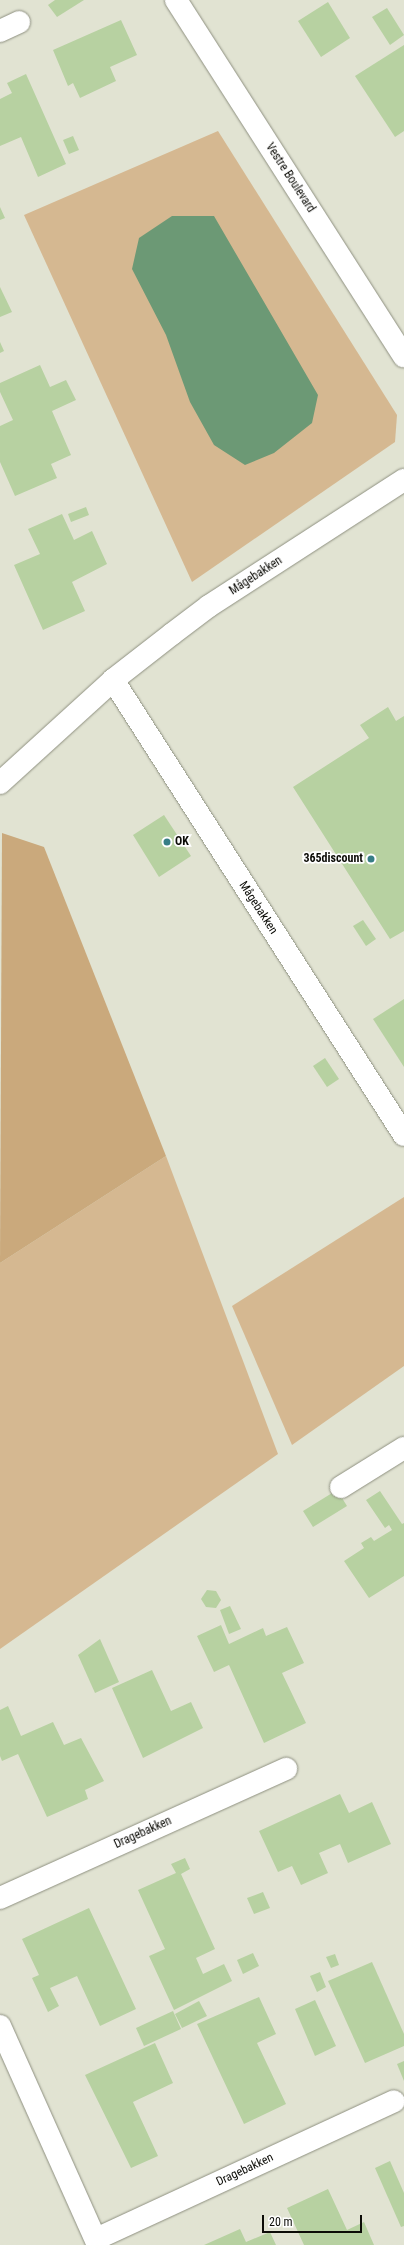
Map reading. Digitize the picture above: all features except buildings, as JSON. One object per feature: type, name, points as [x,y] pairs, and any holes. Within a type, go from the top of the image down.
[{"type":"street","name":"Vestre Boulevard","points":[[176,0],[404,356]]},
{"type":"street","name":"Mågebakken","points":[[0,783],[113,680],[209,606],[404,480]]},
{"type":"street","name":"Mågebakken","points":[[113,680],[404,1135]]},
{"type":"street","points":[[341,1487],[404,1448]]},
{"type":"street","name":"Dragebakken","points":[[0,1898],[286,1769]]},
{"type":"street","name":"Dragebakken","points":[[0,2026],[97,2242],[394,2101]]},
{"type":"shaded area","points":[[218,131],[397,415],[395,442],[192,582],[24,215]]},
{"type":"shaded area","points":[[172,216],[214,216],[318,395],[312,423],[274,453],[245,465],[214,445],[190,402],[166,335],[132,269],[139,238]]},
{"type":"shaded area","points":[[2,833],[44,847],[166,1156],[0,1263]]},
{"type":"shaded area","points":[[166,1156],[278,1454],[0,1649],[0,1263]]},
{"type":"shaded area","points":[[404,1197],[404,1366],[292,1445],[232,1306]]},
{"type":"place","name":"OK","points":[[167,842]]},
{"type":"place","name":"365discount","points":[[371,859]]}]
